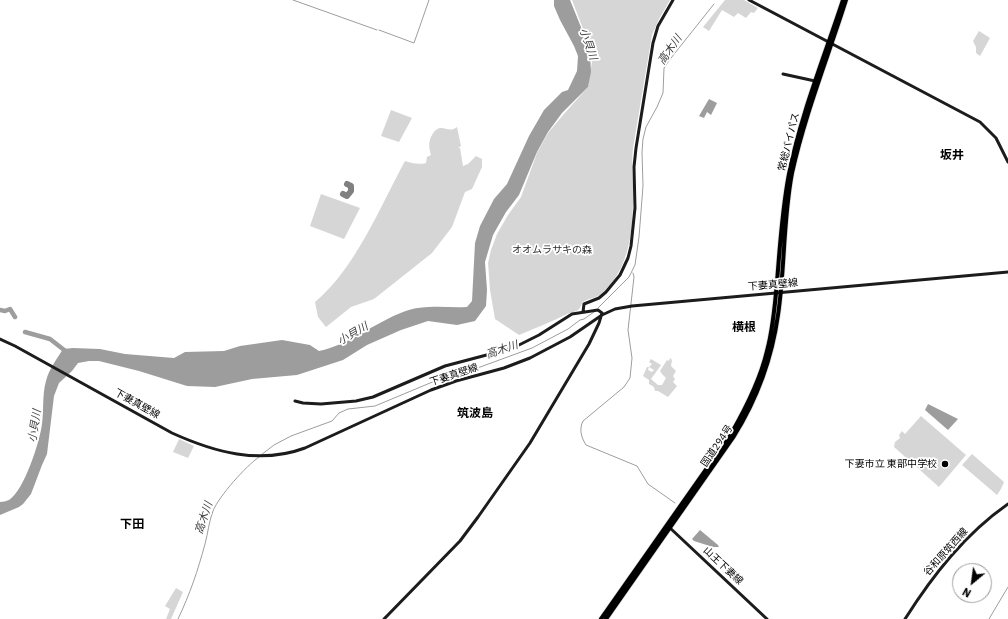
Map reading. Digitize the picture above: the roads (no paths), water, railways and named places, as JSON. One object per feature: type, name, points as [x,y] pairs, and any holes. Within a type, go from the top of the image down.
[{"type":"highway","name":"常総バイパス","points":[[782,258],[784,230],[792,174],[806,121],[843,0]]},
{"type":"highway","name":"常総バイパス","points":[[778,293],[781,230],[789,174],[799,131],[815,81],[846,0]]},
{"type":"highway","name":"国道294号","points":[[606,619],[731,434],[748,402],[757,383],[767,352],[778,293],[782,258]]},
{"type":"highway","name":"国道294号","points":[[601,619],[669,526]]},
{"type":"street","points":[[583,312],[584,304],[601,297],[615,282],[622,272],[628,258],[631,246],[635,208],[634,167],[636,148],[653,43],[658,26],[674,0]]},
{"type":"street","points":[[749,0],[980,122],[996,138],[1008,162]]},
{"type":"street","points":[[783,74],[815,81]]},
{"type":"street","name":"下妻真壁線","points":[[2,340],[172,433],[198,444],[227,453],[267,456],[284,454],[305,448],[431,390],[456,381],[504,368],[530,358],[570,337],[602,314],[615,310],[631,307],[1008,272]]},
{"type":"street","points":[[296,400],[303,403],[321,404],[356,401],[373,397],[445,366],[513,348],[539,335],[568,316],[583,312],[597,310],[601,311],[602,314],[599,323],[589,344],[527,447],[478,518],[460,541],[384,619]]},
{"type":"street","name":"谷和原筑西線","points":[[905,619],[924,588],[951,555],[982,525],[1008,504]]},
{"type":"street","name":"山王下妻線","points":[[669,526],[767,619]]},
{"type":"waterway","points":[[293,0],[377,30]]},
{"type":"waterway","points":[[379,30],[414,43],[429,0]]},
{"type":"waterway","name":"高木川","points":[[598,308],[629,277],[635,265],[643,186],[643,139],[646,127],[663,93],[664,68],[714,4]]},
{"type":"waterway","points":[[633,273],[634,277],[628,330],[632,358],[630,378],[624,387],[583,421],[581,433],[586,445],[637,466],[648,484],[675,503]]},
{"type":"waterway","points":[[0,310],[5,311],[10,309],[15,317]]},
{"type":"waterway","name":"高木川","points":[[261,455],[274,445],[291,436],[332,421],[339,413],[348,409],[375,406],[442,378],[472,370],[532,348],[568,329],[594,312]]},
{"type":"waterway","points":[[25,332],[50,339],[68,353]]},
{"type":"waterway","name":"高木川","points":[[178,619],[197,573],[213,511],[233,482],[259,457]]},
{"type":"waterway","points":[[989,619],[1008,587]]},
{"type":"place","name":"下妻市立 東部中学校","points":[[945,464]]},
{"type":"district","name":"坂井","points":[[952,156]]},
{"type":"district","name":"横根","points":[[744,328]]},
{"type":"district","name":"筑波島","points":[[475,414]]},
{"type":"district","name":"下田","points":[[132,525]]},
{"type":"water label","name":"小貝川","points":[[588,44]]},
{"type":"water label","name":"小貝川","points":[[353,334]]},
{"type":"water label","name":"小貝川","points":[[35,426]]},
{"type":"park label","name":"オオムラサキの森","points":[[552,250]]}]
